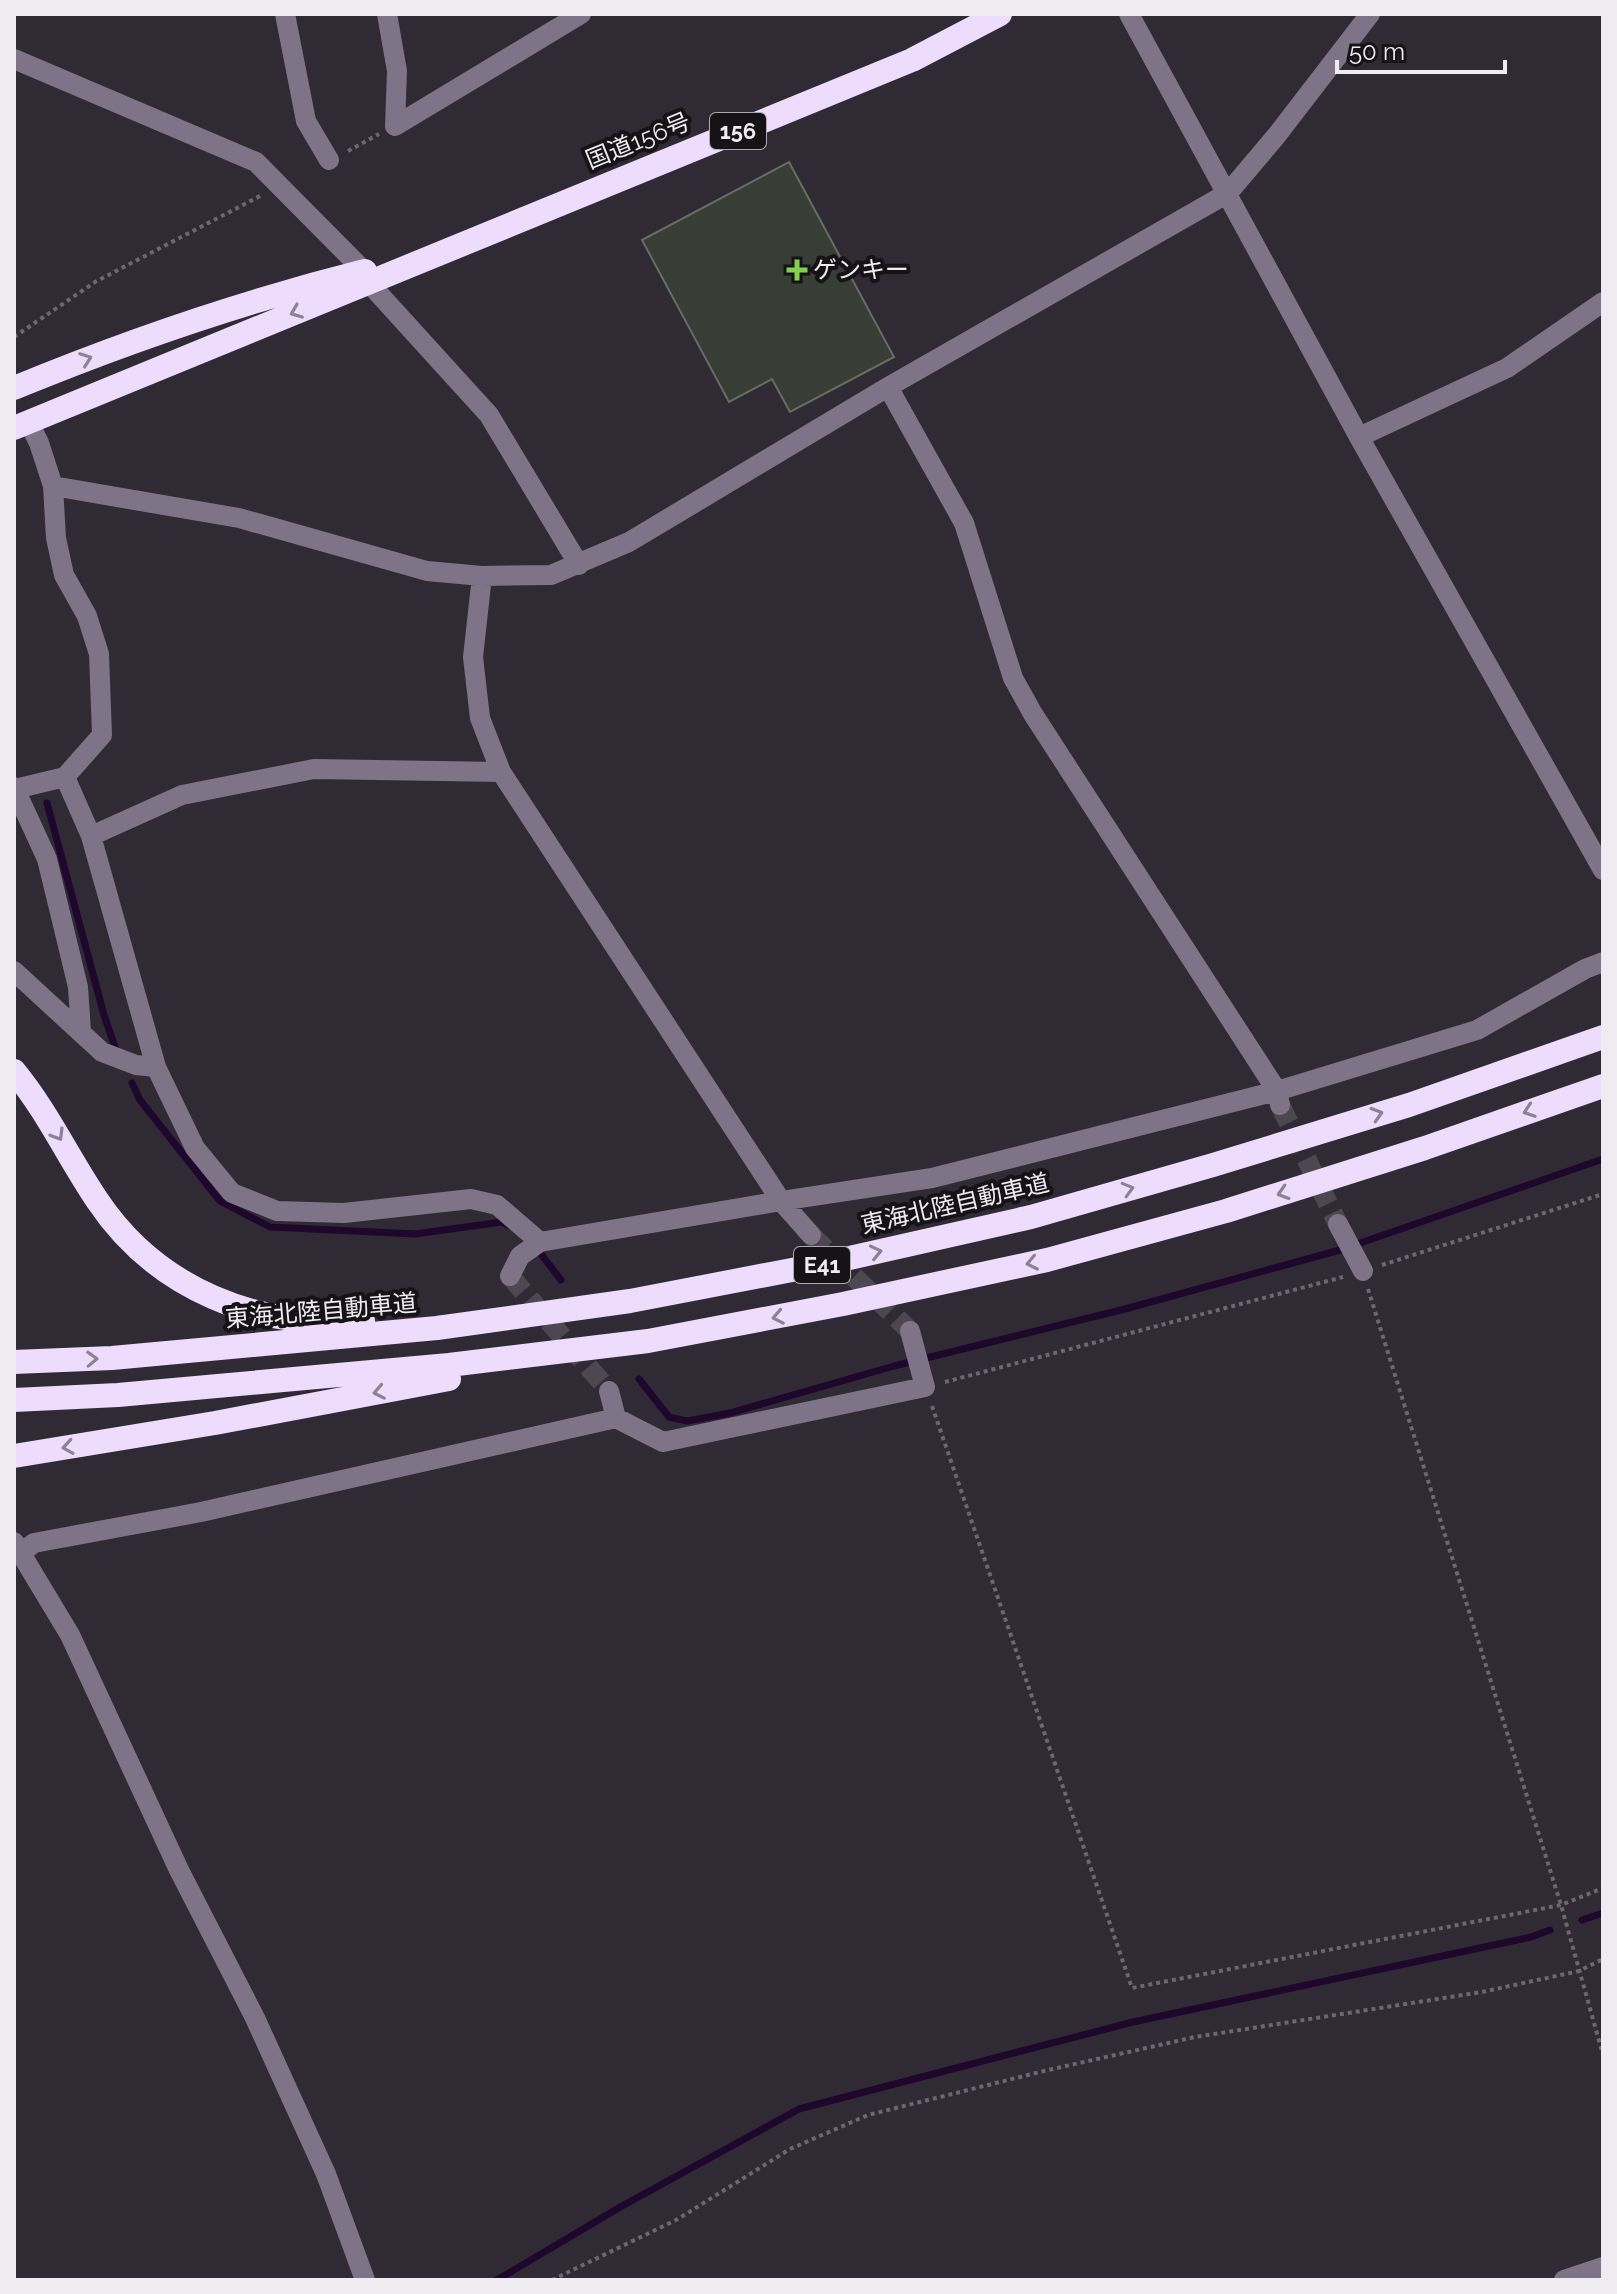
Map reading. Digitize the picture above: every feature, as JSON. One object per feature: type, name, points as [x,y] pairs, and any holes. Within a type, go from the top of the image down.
[{"type":"highway","name":"国道156号","points":[[21,425],[366,277],[471,240],[912,60],[1000,14]]},
{"type":"highway","name":"国道156号","points":[[14,388],[178,326],[292,289],[366,277]]},
{"type":"highway","name":"東海北陸自動車道","points":[[14,1362],[112,1358],[437,1328],[630,1301],[823,1264],[1031,1217],[1213,1165],[1409,1105],[1603,1037]]},
{"type":"highway","points":[[14,1071],[37,1099],[98,1202],[129,1239],[163,1269],[199,1292],[239,1309],[289,1320],[352,1322],[438,1314],[823,1264]]},
{"type":"highway","name":"E41","points":[[14,1400],[283,1381],[648,1341],[843,1304],[1047,1260],[1226,1211],[1425,1148],[1603,1086]]},
{"type":"highway","points":[[14,1456],[230,1421],[648,1341]]},
{"type":"street","points":[[285,14],[306,121],[329,160]]},
{"type":"street","points":[[387,14],[397,71],[395,126]]},
{"type":"street","points":[[395,126],[581,14]]},
{"type":"street","points":[[1129,14],[1359,437],[1603,870]]},
{"type":"street","points":[[53,486],[239,518],[427,571],[482,576],[551,575],[579,565],[629,542],[888,387],[1228,193],[1370,14]]},
{"type":"street","points":[[14,59],[256,162],[366,277],[489,415],[579,565]]},
{"type":"street","points":[[1359,437],[1507,368],[1603,302]]},
{"type":"street","points":[[888,387],[964,523],[1013,678],[1278,1098]]},
{"type":"street","points":[[21,425],[39,443],[53,486],[56,538],[64,575],[87,616],[99,654],[102,735],[65,777],[14,788],[47,859],[78,987],[81,1032]]},
{"type":"street","points":[[482,576],[473,657],[480,718],[501,772],[781,1201],[811,1235]]},
{"type":"street","points":[[91,836],[182,795],[314,769],[501,772]]},
{"type":"street","points":[[65,777],[91,836],[156,1067],[195,1148],[232,1193],[277,1211],[344,1213],[471,1199],[497,1205],[534,1247]]},
{"type":"street","points":[[510,1276],[534,1247],[781,1201],[932,1178],[1278,1098],[1477,1030],[1603,962]]},
{"type":"street","points":[[14,971],[102,1052],[136,1065],[156,1067]]},
{"type":"street","points":[[1341,1229],[1360,1266]]},
{"type":"street","points":[[365,2280],[326,2174],[255,2018],[179,1870],[70,1635],[17,1547],[201,1512],[616,1418],[663,1442],[923,1381],[912,1338]]},
{"type":"street","points":[[609,1391],[616,1418]]},
{"type":"street","points":[[1564,2280],[1603,2267]]},
{"type":"path","points":[[329,160],[395,126]]},
{"type":"path","points":[[14,337],[95,282],[280,186]]},
{"type":"path","points":[[1603,1194],[1360,1266],[923,1381],[1132,1988],[1561,1905],[1603,1888]]},
{"type":"path","points":[[1360,1266],[1561,1905],[1603,2055]]},
{"type":"path","points":[[552,2280],[678,2219],[790,2149],[868,2115],[1195,2037],[1482,1992],[1579,1971],[1603,1959]]},
{"type":"building","points":[[789,162],[894,357],[790,412],[772,379],[729,402],[642,240]]},
{"type":"waterway","points":[[47,803],[116,1050]]},
{"type":"waterway","points":[[132,1083],[140,1100],[220,1201],[270,1227],[415,1234],[502,1222],[510,1226]]},
{"type":"waterway","points":[[639,1379],[669,1417],[687,1421],[730,1413],[894,1366],[1125,1309],[1340,1250],[1603,1159]]},
{"type":"waterway","points":[[537,1249],[561,1280]]},
{"type":"waterway","points":[[1582,1920],[1603,1913]]},
{"type":"waterway","points":[[497,2280],[622,2206],[799,2109],[1133,2022],[1531,1937],[1550,1930]]},
{"type":"tunnel","points":[[1280,1105],[1338,1224]]},
{"type":"tunnel","points":[[811,1235],[910,1331]]},
{"type":"tunnel","points":[[510,1276],[609,1391]]},
{"type":"place","name":"ゲンキー","points":[[797,270]]}]
